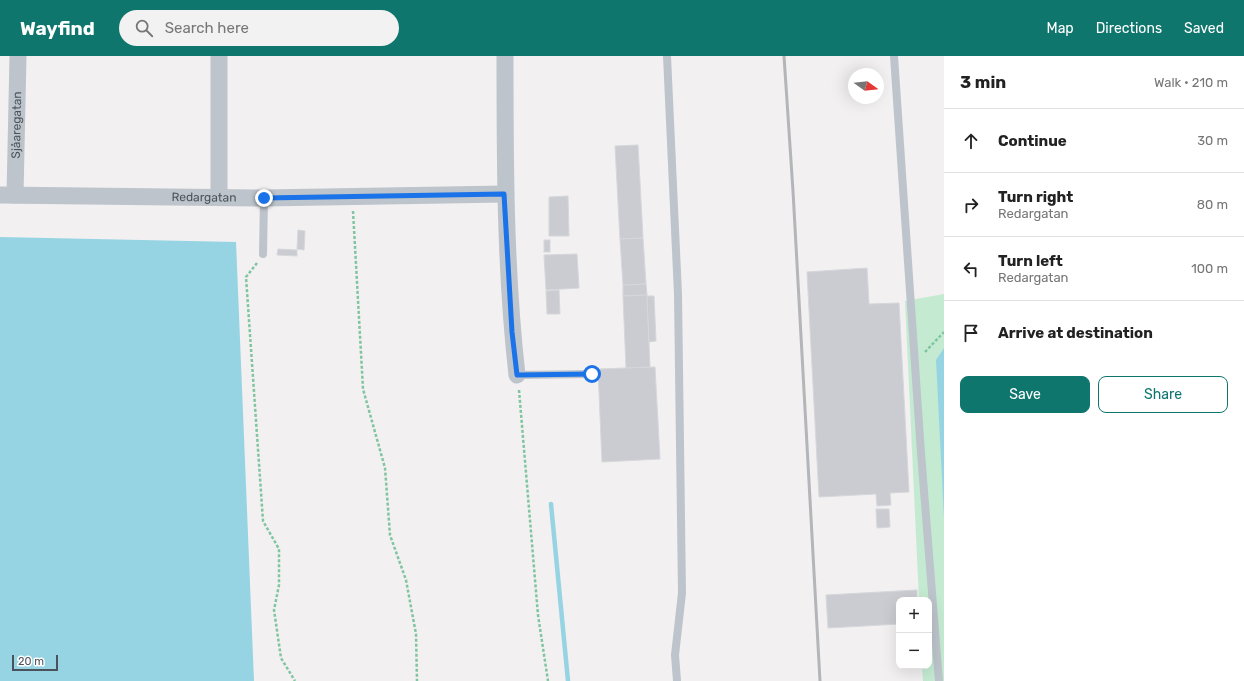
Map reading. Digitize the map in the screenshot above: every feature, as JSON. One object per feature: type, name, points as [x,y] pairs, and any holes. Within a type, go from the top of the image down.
[{"type":"street","name":"Sjåaregatan","points":[[8,195],[18,56]]},
{"type":"street","points":[[218,197],[219,56]]},
{"type":"street","points":[[505,56],[504,194],[512,332],[517,375]]},
{"type":"street","name":"Redargatan","points":[[8,195],[264,198],[504,194]]},
{"type":"lane","points":[[667,56],[678,294],[682,593],[675,655],[677,681]]},
{"type":"lane","points":[[894,56],[939,681]]},
{"type":"lane","points":[[263,254],[264,198]]},
{"type":"lane","points":[[517,375],[592,374]]},
{"type":"path","points":[[352,197],[363,389],[385,468],[390,535],[406,580],[416,634],[417,681]]},
{"type":"path","points":[[263,254],[246,277],[263,521],[279,550],[279,584],[274,610],[281,658],[295,681]]},
{"type":"path","points":[[915,362],[944,332]]},
{"type":"path","points":[[517,375],[538,615],[548,681]]},
{"type":"green space","points":[[944,294],[944,681],[923,681],[922,669],[932,669],[932,597],[919,597],[905,301]]},
{"type":"water","points":[[0,237],[236,242],[254,681],[0,681]]},
{"type":"water","points":[[944,348],[944,518],[936,360]]},
{"type":"building","points":[[638,145],[643,238],[620,239],[615,146]]},
{"type":"building","points":[[568,196],[569,236],[549,236],[549,197]]},
{"type":"building","points":[[298,230],[305,231],[304,250],[297,249]]},
{"type":"building","points":[[643,238],[646,284],[623,285],[620,239]]},
{"type":"building","points":[[544,240],[550,240],[550,252],[544,252]]},
{"type":"building","points":[[278,249],[297,250],[297,256],[277,255]]},
{"type":"building","points":[[577,254],[579,288],[546,290],[544,255]]},
{"type":"building","points":[[867,268],[869,304],[899,303],[909,492],[890,493],[891,505],[877,506],[876,494],[819,497],[807,272]]},
{"type":"building","points":[[646,284],[647,295],[623,296],[623,285]]},
{"type":"building","points":[[559,290],[560,314],[547,314],[546,291]]},
{"type":"building","points":[[647,295],[650,367],[626,368],[623,296]]},
{"type":"building","points":[[647,296],[654,296],[656,341],[649,342]]},
{"type":"building","points":[[655,367],[660,459],[602,462],[598,369]]},
{"type":"building","points":[[876,509],[889,509],[890,527],[877,528]]},
{"type":"building","points":[[917,590],[917,597],[896,597],[896,624],[828,628],[826,595]]},
{"type":"waterway","points":[[551,504],[568,681]]},
{"type":"railway","points":[[784,56],[793,191],[820,681]]},
{"type":"route","points":[[264,198],[504,194],[512,332],[517,375],[534,376],[592,374]]}]
